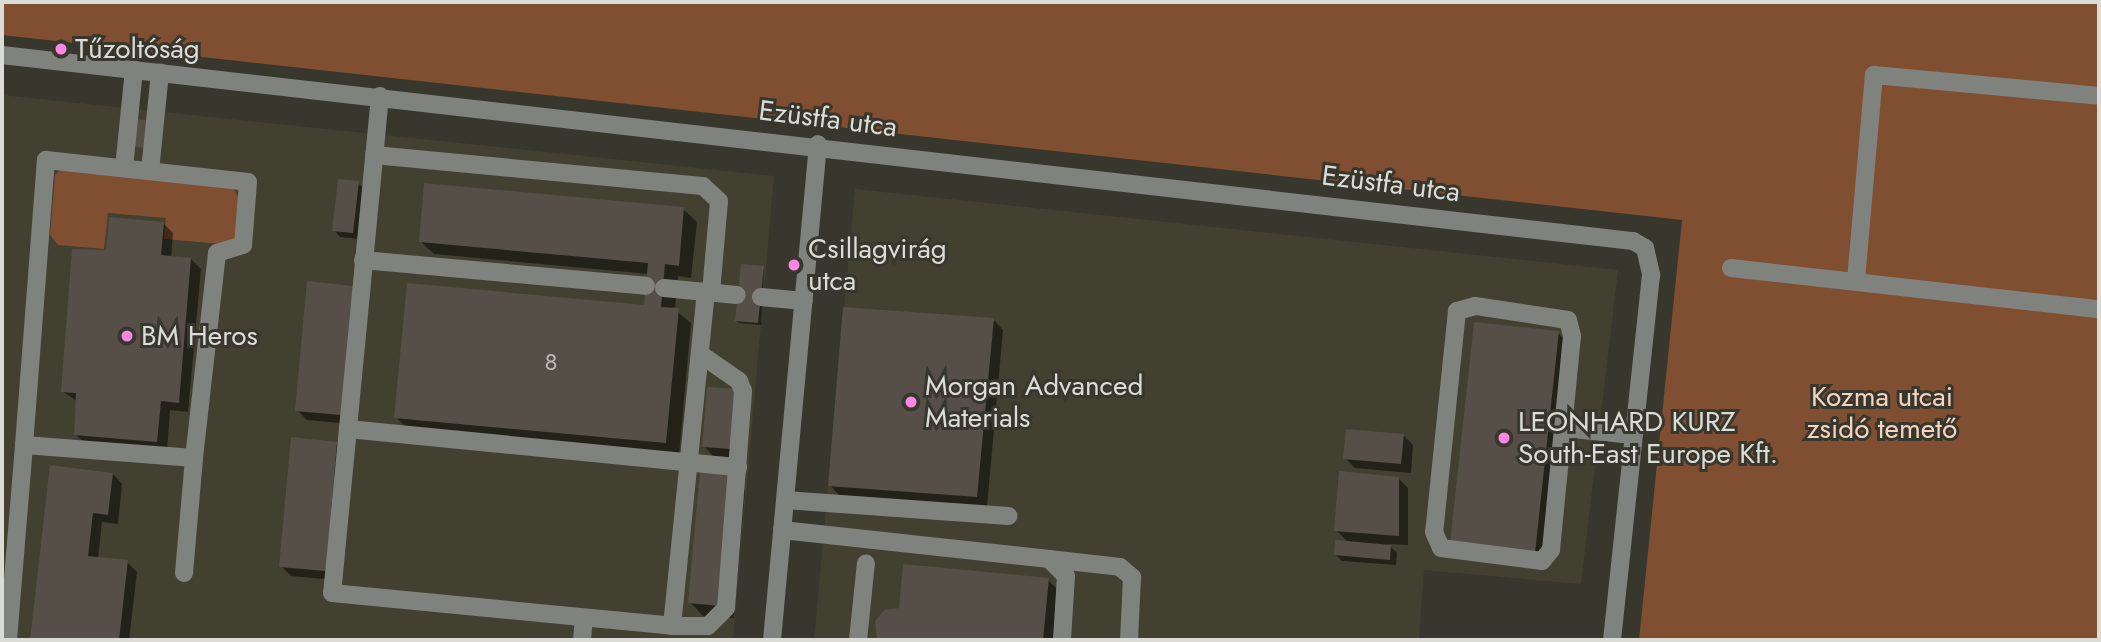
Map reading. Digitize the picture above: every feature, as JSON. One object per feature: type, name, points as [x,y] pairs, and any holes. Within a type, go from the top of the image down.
[{"type":"street","name":"Ezüstfa utca","points":[[2,55],[818,144],[1620,237],[1645,248],[1651,275],[1634,435]]},
{"type":"street","points":[[124,168],[134,70]]},
{"type":"street","points":[[150,171],[160,73]]},
{"type":"street","points":[[1856,280],[1874,75],[2099,96]]},
{"type":"street","points":[[380,96],[332,593],[584,618],[708,626],[726,608],[742,386],[700,354]]},
{"type":"street","points":[[772,640],[818,144]]},
{"type":"street","points":[[374,155],[703,186],[719,201],[672,625]]},
{"type":"street","points":[[8,640],[46,160],[248,181],[243,245],[217,253],[184,573]]},
{"type":"street","points":[[363,260],[737,295]]},
{"type":"street","points":[[1731,268],[2099,309]]},
{"type":"street","points":[[761,297],[804,301]]},
{"type":"street","points":[[1475,306],[1567,320],[1572,336],[1563,428],[1546,558],[1441,548],[1434,532],[1457,311],[1475,306]]},
{"type":"street","points":[[1563,428],[1634,435],[1612,640]]},
{"type":"street","points":[[348,429],[738,467]]},
{"type":"street","points":[[24,445],[194,458]]},
{"type":"street","points":[[785,500],[1008,516]]},
{"type":"street","points":[[782,530],[1120,567],[1132,577],[1129,640]]},
{"type":"street","points":[[1049,559],[1066,576],[1062,640]]},
{"type":"street","points":[[858,640],[866,563]]},
{"type":"street","points":[[582,640],[584,618]]},
{"type":"shaded area","points":[[2,95],[774,176],[733,640],[2,640]]},
{"type":"shaded area","points":[[855,189],[1618,270],[1581,584],[1424,570],[1419,640],[814,640]]},
{"type":"green space","name":"Kozma utcai zsidó temető","points":[[2,2],[2099,2],[2099,640],[1639,640],[1682,220],[2,35]]},
{"type":"green space","points":[[64,166],[234,189],[241,203],[238,237],[221,244],[164,239],[166,218],[108,213],[104,249],[58,245],[50,235],[55,175]]},
{"type":"building","points":[[136,119],[146,120],[144,148],[134,147]]},
{"type":"building","points":[[338,179],[359,181],[353,233],[332,231]]},
{"type":"building","points":[[424,183],[684,207],[679,266],[665,264],[661,307],[679,308],[666,443],[394,418],[407,283],[644,305],[648,263],[419,242]]},
{"type":"building","points":[[109,217],[164,222],[161,255],[191,258],[179,403],[161,401],[157,442],[74,435],[76,393],[61,392],[72,249],[106,250]]},
{"type":"building","points":[[741,264],[764,266],[758,323],[735,321]]},
{"type":"building","points":[[307,281],[353,286],[341,415],[295,411]]},
{"type":"building","name":"Morgan Advanced Materials","points":[[843,307],[994,318],[977,497],[828,486]]},
{"type":"building","name":"LEONHARD KURZ South-East Europe Kft.","points":[[1474,322],[1559,331],[1535,553],[1450,544]]},
{"type":"building","points":[[707,387],[737,389],[732,449],[702,447]]},
{"type":"building","points":[[1346,429],[1404,434],[1401,464],[1343,459]]},
{"type":"building","points":[[291,437],[337,442],[326,571],[279,567]]},
{"type":"building","points":[[50,465],[113,473],[108,515],[93,513],[88,556],[128,560],[119,640],[30,640]]},
{"type":"building","points":[[1339,471],[1399,477],[1399,536],[1334,531]]},
{"type":"building","points":[[700,472],[733,475],[721,606],[688,603]]},
{"type":"building","points":[[1335,540],[1391,545],[1390,560],[1334,555]]},
{"type":"building","points":[[903,564],[1049,578],[1043,640],[877,640],[875,621],[884,610],[899,608]]},
{"type":"place","name":"Tűzoltóság","points":[[61,49]]},
{"type":"place","name":"Csillagvirág utca","points":[[794,265]]},
{"type":"place","name":"BM Heros","points":[[127,336]]},
{"type":"place","name":"Morgan Advanced Materials","points":[[911,402]]},
{"type":"place","name":"LEONHARD KURZ South-East Europe Kft.","points":[[1504,438]]}]
